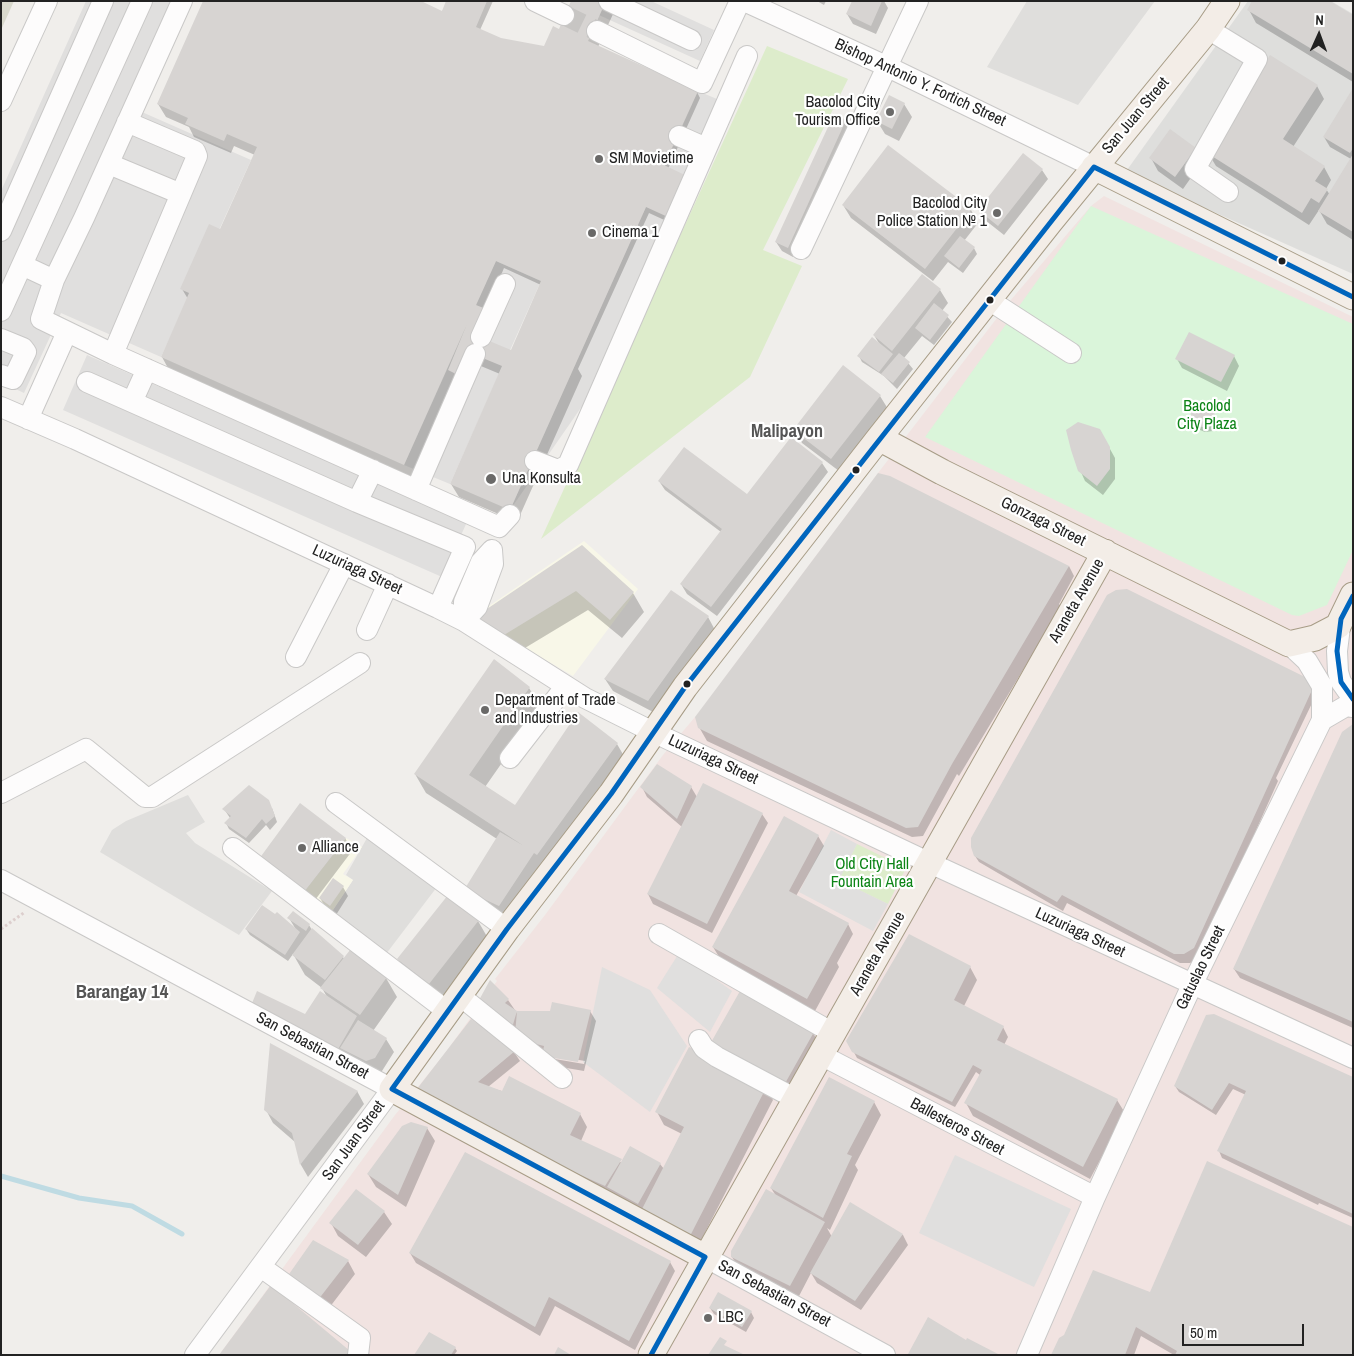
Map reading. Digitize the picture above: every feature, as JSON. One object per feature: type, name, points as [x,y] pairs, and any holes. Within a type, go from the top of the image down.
[{"type":"main road","name":"San Juan Street","points":[[392,1089],[507,929],[654,733],[685,686],[878,438],[1094,167],[1208,29],[1228,1]]},
{"type":"main road","points":[[1094,167],[1353,297]]},
{"type":"main road","name":"Gonzaga Street","points":[[878,438],[1289,644]]},
{"type":"main road","name":"Araneta Avenue","points":[[651,1355],[1105,552]]},
{"type":"main road","points":[[1289,644],[1329,633],[1338,626],[1353,595]]},
{"type":"main road","name":"San Sebastian Street","points":[[392,1089],[705,1257]]},
{"type":"street","points":[[1,101],[47,1]]},
{"type":"street","points":[[1,231],[103,1]]},
{"type":"street","points":[[1,311],[142,1]]},
{"type":"street","points":[[182,1],[109,164],[54,280],[41,318],[114,354],[416,490],[505,521],[492,550],[493,564],[478,607],[464,621]]},
{"type":"street","points":[[534,1],[563,10]]},
{"type":"street","points":[[609,1],[691,40]]},
{"type":"street","points":[[597,31],[702,83],[740,1]]},
{"type":"street","name":"Bishop Antonio Y. Fortich Street","points":[[744,1],[773,7],[886,66],[1094,167]]},
{"type":"street","points":[[801,249],[918,1]]},
{"type":"street","points":[[1208,29],[1257,58],[1194,169],[1228,192]]},
{"type":"street","points":[[535,461],[558,470],[568,465],[747,56]]},
{"type":"street","points":[[114,354],[197,156],[196,152],[128,122]]},
{"type":"street","points":[[679,136],[706,148]]},
{"type":"street","points":[[109,164],[181,194]]},
{"type":"street","points":[[22,265],[54,280]]},
{"type":"street","points":[[416,490],[505,284]]},
{"type":"street","points":[[989,300],[1071,353]]},
{"type":"street","points":[[28,419],[67,332]]},
{"type":"street","points":[[1,339],[23,348],[26,352],[13,379],[1,375]]},
{"type":"street","points":[[132,402],[147,369]]},
{"type":"street","points":[[87,382],[357,502],[465,547],[438,608]]},
{"type":"street","name":"Luzuriaga Street","points":[[1,407],[75,439],[438,608],[464,621],[565,687],[654,733],[1192,985],[1353,1058]]},
{"type":"street","points":[[357,502],[373,470]]},
{"type":"street","points":[[296,657],[344,564]]},
{"type":"street","points":[[367,630],[388,584]]},
{"type":"street","points":[[1341,620],[1337,651],[1338,672],[1341,682],[1353,699]]},
{"type":"street","name":"Gatuslao Street","points":[[1027,1355],[1095,1197],[1192,985],[1322,720],[1322,686],[1307,660],[1289,644]]},
{"type":"street","points":[[1,794],[86,749],[145,797],[152,797],[360,663]]},
{"type":"street","points":[[510,758],[565,687]]},
{"type":"street","points":[[1322,720],[1346,706],[1353,706]]},
{"type":"street","points":[[336,803],[507,929]]},
{"type":"street","points":[[233,848],[562,1078]]},
{"type":"street","name":"San Sebastian Street","points":[[1,880],[392,1089]]},
{"type":"street","points":[[659,934],[833,1033]]},
{"type":"street","points":[[698,1040],[704,1048],[717,1057],[796,1099]]},
{"type":"street","name":"Ballesteros Street","points":[[821,1055],[1095,1197]]},
{"type":"street","name":"San Juan Street","points":[[195,1355],[392,1089]]},
{"type":"street","name":"San Sebastian Street","points":[[705,1257],[885,1355]]},
{"type":"street","points":[[261,1267],[360,1338],[358,1355]]},
{"type":"path","points":[[1,929],[39,900]]},
{"type":"shaded area","points":[[1,1],[14,1],[1,30]]},
{"type":"shaded area","points":[[86,1],[172,1],[126,105],[251,160],[161,357],[61,313],[24,393],[1,382],[1,191]]},
{"type":"shaded area","points":[[568,1],[651,1],[714,30],[700,61]]},
{"type":"shaded area","points":[[1027,1],[1155,1],[1078,105],[987,67]]},
{"type":"shaded area","points":[[1248,1],[1331,1],[1353,14],[1353,274],[1169,192],[1127,170]]},
{"type":"shaded area","points":[[698,91],[724,102],[587,399],[510,510]]},
{"type":"shaded area","points":[[1104,196],[1353,317],[1353,1355],[219,1355],[395,1115],[443,1056],[497,981],[495,979],[545,915],[663,755],[695,717],[731,694],[720,684],[878,473],[1010,301],[1091,206]]},
{"type":"shaded area","points":[[496,261],[541,281],[450,484],[404,465]]},
{"type":"shaded area","points":[[87,355],[467,522],[442,577],[63,410]]},
{"type":"shaded area","points":[[584,541],[638,589],[573,676],[473,617]]},
{"type":"shaded area","points":[[188,795],[205,822],[186,833],[195,843],[272,891],[239,935],[100,852],[112,830],[126,821]]},
{"type":"shaded area","points":[[831,830],[857,844],[839,880],[888,904],[873,931],[799,892]]},
{"type":"shaded area","points":[[371,831],[440,883],[386,954],[331,913],[353,880],[346,875]]},
{"type":"shaded area","points":[[346,838],[362,847],[343,874],[353,880],[331,913],[304,892]]},
{"type":"shaded area","points":[[679,953],[732,991],[710,1032],[657,988]]},
{"type":"shaded area","points":[[602,967],[650,990],[687,1046],[650,1112],[583,1062]]},
{"type":"shaded area","points":[[955,1155],[1071,1209],[1034,1287],[919,1233]]},
{"type":"green space","points":[[767,46],[848,79],[763,250],[802,266],[750,377],[541,539]]},
{"type":"green space","name":"Bacolod City Plaza","points":[[1091,206],[1353,324],[1353,550],[1327,605],[1299,616],[1292,615],[925,437]]},
{"type":"green space","name":"Old City Hall Fountain Area","points":[[857,844],[906,868],[888,904],[838,880]]},
{"type":"building","points":[[203,1],[421,1],[442,11],[446,1],[487,1],[476,27],[501,38],[544,46],[553,26],[559,29],[571,1],[606,1],[588,41],[698,91],[664,165],[689,177],[670,218],[646,207],[510,510],[450,484],[502,366],[468,352],[458,375],[448,370],[467,324],[404,465],[161,357],[189,293],[180,289],[209,224],[220,229],[257,147],[227,134],[224,141],[185,124],[188,118],[157,104]],"holes":[[[496,261],[541,281],[511,350],[475,335],[486,309],[476,305]]]},
{"type":"building","points":[[852,1],[882,1],[871,26],[846,14]]},
{"type":"building","points":[[1252,1],[1330,1],[1353,15],[1353,74],[1247,10]]},
{"type":"building","points":[[1270,55],[1318,85],[1283,139],[1325,166],[1315,181],[1328,189],[1319,203],[1311,198],[1302,213],[1207,153]]},
{"type":"building","points":[[1353,88],[1353,148],[1350,153],[1323,137]]},
{"type":"building","name":"Bacolod City Tourism Office","points":[[889,95],[905,103],[892,129],[876,121]]},
{"type":"building","points":[[834,114],[846,120],[788,248],[775,242]]},
{"type":"building","points":[[1170,129],[1196,148],[1175,177],[1149,158]]},
{"type":"building","points":[[888,145],[972,209],[925,269],[842,205]]},
{"type":"building","points":[[1023,153],[1043,169],[998,226],[978,210]]},
{"type":"building","points":[[1353,154],[1353,232],[1318,211]]},
{"type":"building","points":[[960,236],[975,247],[959,268],[944,256]]},
{"type":"building","points":[[922,274],[941,289],[892,351],[873,335]]},
{"type":"building","points":[[934,303],[949,315],[930,340],[915,328]]},
{"type":"building","points":[[1189,332],[1235,355],[1221,382],[1175,359]]},
{"type":"building","points":[[872,337],[893,354],[879,372],[857,356]]},
{"type":"building","points":[[899,353],[910,362],[893,383],[881,374]]},
{"type":"building","points":[[843,365],[881,395],[831,459],[793,430]]},
{"type":"building","points":[[1203,403],[1208,404],[1214,410],[1214,420],[1208,426],[1203,427],[1198,426],[1192,420],[1191,415],[1192,410],[1198,404]]},
{"type":"building","points":[[1078,422],[1100,429],[1110,447],[1110,469],[1097,486],[1078,471],[1071,450],[1066,430]]},
{"type":"building","points":[[791,437],[823,462],[711,607],[680,584],[722,529],[658,481],[684,447],[747,494]]},
{"type":"building","points":[[878,473],[890,476],[1069,566],[952,764],[918,827],[906,828],[698,728],[695,717]]},
{"type":"building","points":[[582,545],[634,592],[610,620],[576,591],[504,635],[475,617]]},
{"type":"building","points":[[1127,589],[1307,678],[1312,690],[1194,948],[1184,954],[1174,954],[1062,895],[1057,902],[974,856],[971,847],[971,838],[1107,595],[1116,590]]},
{"type":"building","points":[[671,590],[709,616],[648,701],[604,679]]},
{"type":"building","points":[[494,659],[530,687],[469,775],[515,805],[578,712],[618,743],[537,855],[534,853],[499,906],[464,890],[500,832],[524,846],[414,774]]},
{"type":"building","points":[[1353,724],[1353,1022],[1233,969],[1342,732]]},
{"type":"building","points":[[657,764],[692,786],[677,819],[640,787]]},
{"type":"building","points":[[703,783],[763,813],[707,924],[647,894]]},
{"type":"building","points":[[249,785],[269,800],[275,816],[266,824],[262,819],[246,838],[224,823],[231,816],[222,809]]},
{"type":"building","name":"Alliance","points":[[300,803],[346,838],[304,892],[259,859]]},
{"type":"building","points":[[784,816],[819,835],[789,891],[849,923],[807,999],[712,947]]},
{"type":"building","points":[[333,878],[344,886],[330,906],[319,898]]},
{"type":"building","points":[[448,895],[479,920],[429,984],[397,959]]},
{"type":"building","points":[[262,905],[275,914],[277,912],[300,932],[285,955],[245,929]]},
{"type":"building","points":[[293,911],[310,924],[306,931],[287,918]]},
{"type":"building","points":[[312,928],[344,956],[325,980],[292,955]]},
{"type":"building","points":[[909,934],[971,966],[954,1000],[1004,1026],[997,1040],[1118,1099],[1083,1167],[964,1103],[982,1070],[973,1065],[952,1102],[852,1052],[846,1041]]},
{"type":"building","points":[[350,950],[387,977],[360,1015],[320,988]]},
{"type":"building","points":[[490,980],[509,999],[505,1003],[517,1011],[512,1028],[478,1002]]},
{"type":"building","points":[[257,991],[305,1014],[320,991],[357,1016],[337,1051],[250,1008]]},
{"type":"building","points":[[740,991],[814,1032],[783,1087],[709,1046]]},
{"type":"building","points":[[552,1002],[591,1010],[578,1062],[542,1056],[544,1046],[524,1041],[515,1034],[517,1011],[550,1011]]},
{"type":"building","points":[[1214,1014],[1353,1077],[1353,1214],[1217,1151],[1246,1091],[1229,1083],[1212,1110],[1174,1086],[1206,1015]]},
{"type":"building","points":[[471,1019],[515,1051],[478,1082],[502,1091],[509,1076],[581,1113],[570,1135],[622,1159],[605,1186],[556,1164],[417,1089]]},
{"type":"building","points":[[358,1020],[387,1038],[375,1058],[366,1061],[340,1048]]},
{"type":"building","points":[[270,1043],[358,1091],[300,1165],[292,1133],[264,1110]]},
{"type":"building","points":[[689,1047],[767,1086],[690,1236],[641,1211],[684,1127],[655,1112]]},
{"type":"building","points":[[829,1077],[875,1101],[847,1154],[852,1156],[823,1218],[770,1188]]},
{"type":"building","points":[[411,1122],[428,1127],[398,1195],[367,1174],[402,1126]]},
{"type":"building","points":[[630,1146],[661,1163],[638,1204],[607,1187]]},
{"type":"building","points":[[465,1152],[671,1261],[629,1341],[549,1297],[535,1327],[409,1253]]},
{"type":"building","points":[[1207,1161],[1353,1227],[1353,1355],[1175,1355],[1177,1351],[1136,1327],[1125,1355],[1051,1355],[1059,1338],[1064,1335],[1093,1270],[1150,1292]]},
{"type":"building","points":[[356,1189],[385,1211],[358,1245],[329,1223]]},
{"type":"building","points":[[766,1189],[825,1222],[790,1286],[731,1257],[731,1251]]},
{"type":"building","points":[[850,1202],[903,1234],[855,1301],[810,1273]]},
{"type":"building","points":[[313,1240],[349,1260],[318,1300],[287,1277]]},
{"type":"building","points":[[271,1285],[350,1351],[348,1355],[219,1355]]},
{"type":"building","points":[[718,1292],[752,1311],[742,1327],[709,1308]]},
{"type":"building","points":[[928,1317],[966,1340],[967,1338],[1000,1355],[908,1354]]},
{"type":"building","points":[[429,1332],[456,1347],[451,1355],[414,1355]]},
{"type":"building","points":[[720,1337],[727,1341],[724,1345],[745,1355],[708,1355]]},
{"type":"building","points":[[558,1347],[571,1355],[554,1355]]},
{"type":"waterway","points":[[1,1176],[79,1198],[132,1206],[182,1234]]},
{"type":"tunnel","points":[[564,15],[597,31]]},
{"type":"transit line","points":[[651,1355],[705,1257],[392,1089],[507,929],[611,794],[685,687],[1094,167],[1353,297]]},
{"type":"transit line","points":[[1353,596],[1341,619],[1337,651],[1341,682],[1353,699]]},
{"type":"place","name":"Bacolod City Tourism Office","points":[[890,112]]},
{"type":"place","name":"SM Movietime","points":[[599,159]]},
{"type":"place","name":"Bacolod City Police Station № 1","points":[[997,213]]},
{"type":"place","name":"Cinema 1","points":[[592,233]]},
{"type":"place","name":"Una Konsulta","points":[[491,479]]},
{"type":"place","name":"Department of Trade and Industries","points":[[485,710]]},
{"type":"place","name":"Alliance","points":[[302,848]]},
{"type":"place","name":"LBC","points":[[708,1318]]},
{"type":"district","name":"Malipayon","points":[[787,432]]},
{"type":"district","name":"Barangay 14","points":[[122,993]]}]
